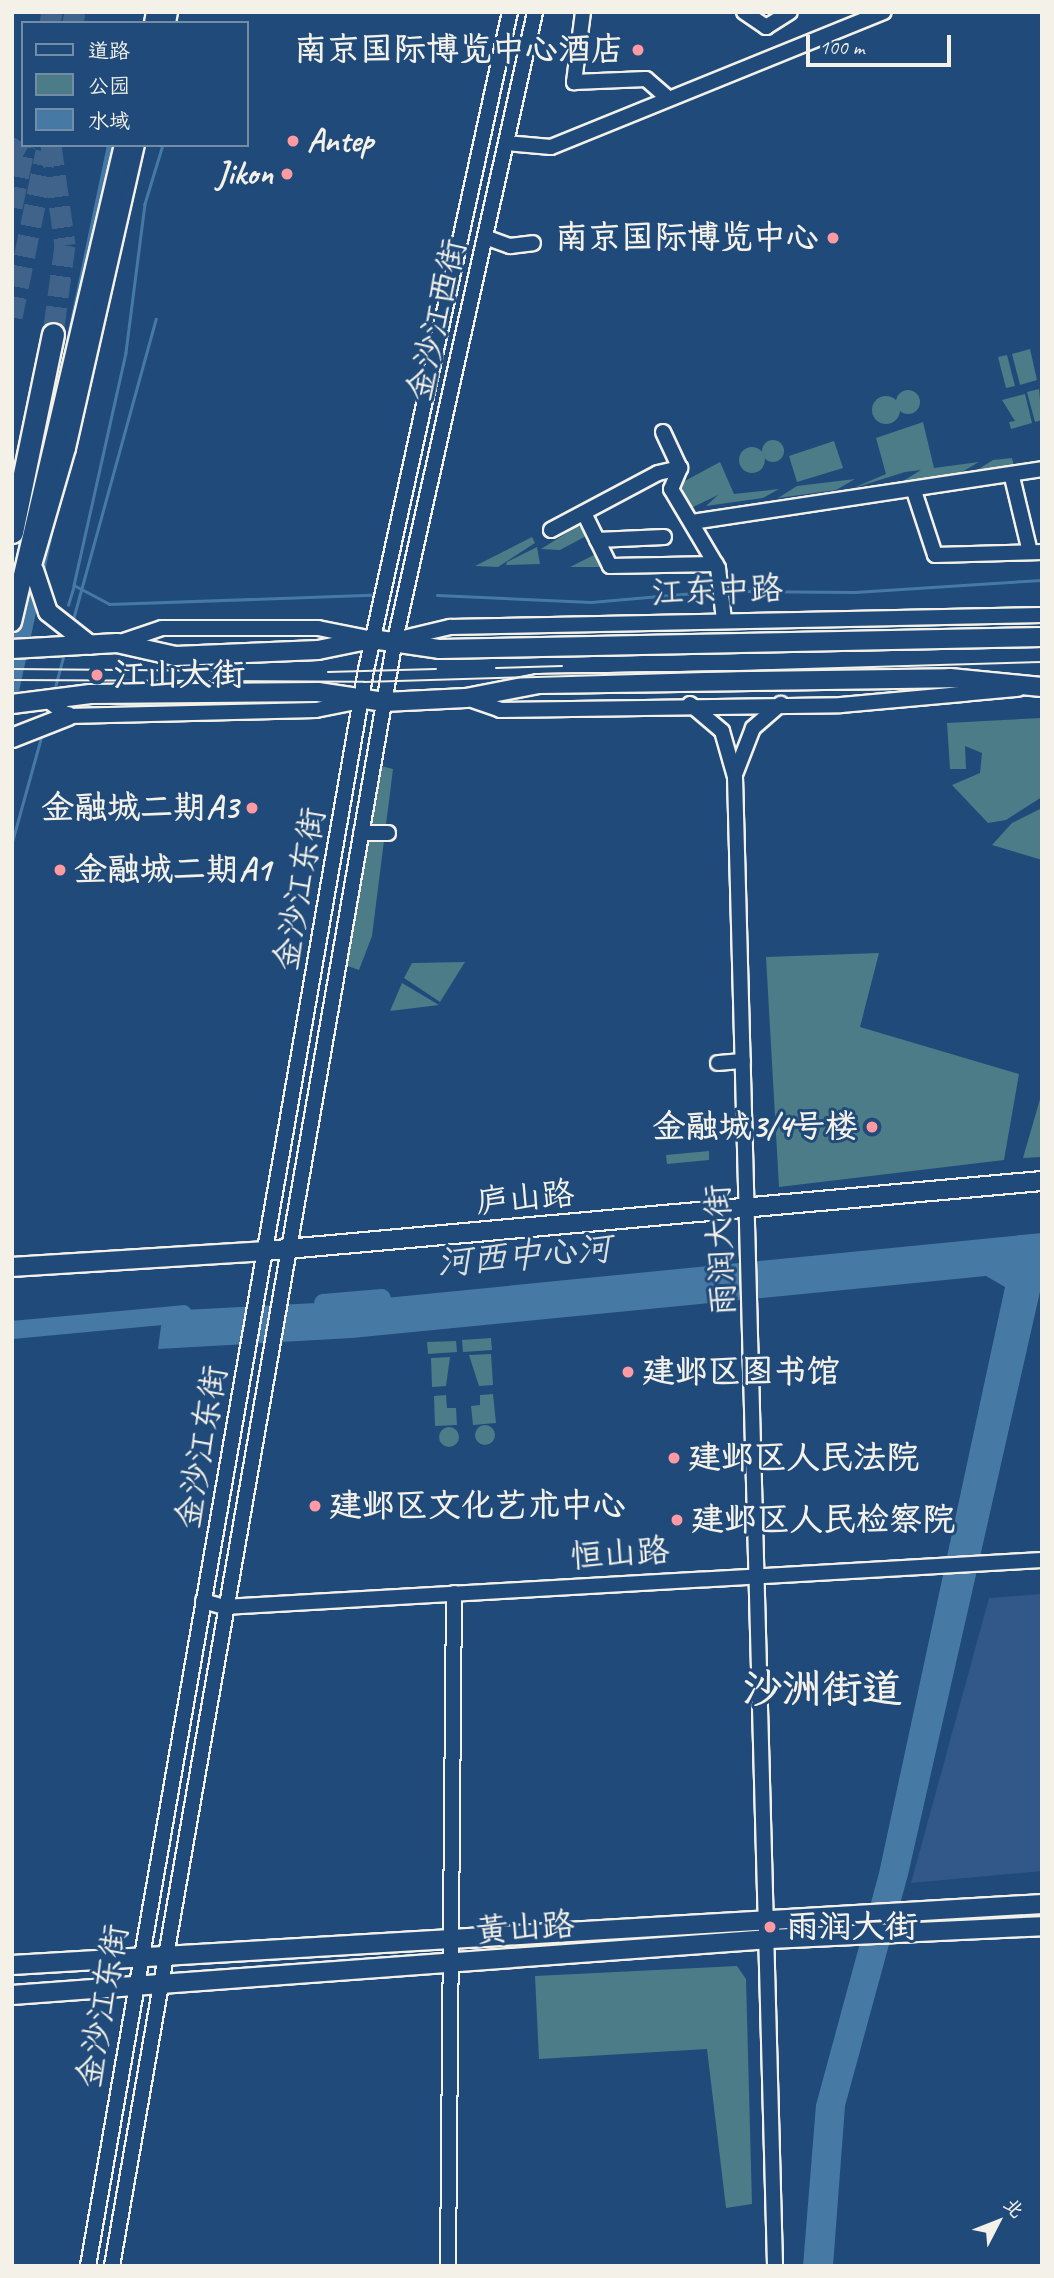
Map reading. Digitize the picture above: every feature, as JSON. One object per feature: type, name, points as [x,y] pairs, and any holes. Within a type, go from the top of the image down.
[{"type":"highway","points":[[12,532],[52,334]]},
{"type":"main road","points":[[12,622],[124,147]]},
{"type":"main road","points":[[34,570],[48,612],[90,645]]},
{"type":"main road","name":"江东中路","points":[[12,649],[117,643],[175,656],[318,650],[372,639],[395,640],[439,649],[1042,637]]},
{"type":"main road","points":[[12,704],[51,703],[90,694],[318,692],[361,701],[384,702],[466,698],[538,684],[950,678],[1019,689],[1042,687]]},
{"type":"main road","points":[[12,738],[68,716]]},
{"type":"main road","name":"庐山路","points":[[12,1267],[289,1249],[1042,1181]]},
{"type":"main road","name":"黄山路","points":[[12,1965],[140,1953],[1042,1904]]},
{"type":"main road","name":"黄山路","points":[[12,1995],[769,1939],[1042,1926]]},
{"type":"street","name":"金沙江西街","points":[[372,639],[510,12]]},
{"type":"street","name":"金沙江西街","points":[[395,640],[535,12]]},
{"type":"street","points":[[583,12],[574,82],[628,79],[658,84],[667,97]]},
{"type":"street","points":[[744,12],[766,27],[790,12]]},
{"type":"street","points":[[506,143],[551,147],[849,19],[884,12]]},
{"type":"street","points":[[628,79],[651,71]]},
{"type":"street","points":[[18,602],[34,570],[137,147]]},
{"type":"street","points":[[485,237],[510,246],[533,243]]},
{"type":"street","points":[[663,432],[680,468],[671,489],[716,564],[724,620]]},
{"type":"street","points":[[551,530],[680,468]]},
{"type":"street","points":[[692,522],[1012,477],[1042,469]]},
{"type":"street","points":[[914,491],[935,555],[1036,552],[1012,477]]},
{"type":"street","points":[[584,513],[610,566],[716,564]]},
{"type":"street","points":[[597,540],[664,537]]},
{"type":"street","name":"江东中路","points":[[395,640],[450,627],[1042,615]]},
{"type":"street","name":"江东中路","points":[[117,643],[162,628],[318,628],[372,639]]},
{"type":"street","name":"金沙江东街","points":[[88,2266],[140,1953],[265,1251],[303,990],[372,639]]},
{"type":"street","name":"金沙江东街","points":[[112,2266],[163,1952],[273,1342],[395,640]]},
{"type":"street","points":[[466,698],[500,710],[935,701],[1019,689]]},
{"type":"street","points":[[51,703],[68,716],[316,710],[361,701]]},
{"type":"street","points":[[690,704],[722,731],[735,777]]},
{"type":"street","points":[[735,777],[753,728],[781,704]]},
{"type":"street","name":"雨润大街","points":[[735,777],[746,1208],[750,1249],[761,1573],[775,2266]]},
{"type":"street","points":[[361,833],[388,833]]},
{"type":"street","points":[[718,1063],[743,1061]]},
{"type":"street","name":"恒山路","points":[[203,1601],[224,1607],[761,1573],[1042,1560]]},
{"type":"street","points":[[448,2266],[454,1593]]},
{"type":"shaded area","points":[[1042,1594],[1042,1871],[911,1883],[989,1598]]},
{"type":"green space","points":[[1030,349],[1037,380],[1020,385],[1012,354]]},
{"type":"green space","points":[[1007,355],[1015,386],[1006,388],[998,357]]},
{"type":"green space","points":[[1039,389],[1042,420],[1035,422],[1027,392]]},
{"type":"green space","points":[[908,390],[917,393],[920,402],[917,411],[908,414],[899,411],[896,402],[899,393]]},
{"type":"green space","points":[[1025,394],[1032,423],[1011,429],[1009,422],[1015,421],[1002,400]]},
{"type":"green space","points":[[886,396],[896,400],[900,410],[896,420],[886,424],[876,420],[872,410],[876,400]]},
{"type":"green space","points":[[923,422],[934,468],[979,462],[960,473],[903,481],[921,470],[905,472],[851,489],[886,474],[876,438]]},
{"type":"green space","points":[[769,440],[777,440],[784,447],[784,455],[777,462],[769,462],[762,455],[762,447]]},
{"type":"green space","points":[[834,441],[843,468],[797,482],[789,456]]},
{"type":"green space","points":[[752,447],[761,451],[765,460],[761,469],[752,473],[743,469],[739,460],[743,451]]},
{"type":"green space","points":[[1012,458],[1014,466],[977,470],[993,460]]},
{"type":"green space","points":[[720,462],[734,494],[779,489],[763,498],[706,506],[718,495],[687,510],[681,483]]},
{"type":"green space","points":[[855,479],[836,490],[778,498],[797,486]]},
{"type":"green space","points":[[578,526],[590,534],[560,550],[541,549]]},
{"type":"green space","points":[[532,537],[535,543],[498,567],[475,566]]},
{"type":"green space","points":[[537,547],[540,564],[506,565],[507,562]]},
{"type":"green space","points":[[598,553],[605,567],[570,567]]},
{"type":"green space","points":[[1042,718],[1042,797],[1006,820],[988,823],[952,785],[980,773],[982,753],[965,746],[966,769],[950,769],[947,723]]},
{"type":"green space","points":[[381,766],[393,769],[372,936],[359,970],[345,965]]},
{"type":"green space","points":[[1042,808],[1042,860],[992,845],[1012,823]]},
{"type":"green space","points":[[879,953],[860,1027],[1019,1074],[1004,1160],[779,1187],[766,957]]},
{"type":"green space","points":[[465,962],[440,1002],[404,978],[412,963]]},
{"type":"green space","points":[[402,983],[439,1005],[390,1011]]},
{"type":"green space","points":[[1042,1092],[1042,1157],[1023,1158]]},
{"type":"green space","points":[[709,1151],[709,1160],[667,1164],[666,1155]]},
{"type":"green space","points":[[491,1338],[492,1350],[463,1352],[462,1340]]},
{"type":"green space","points":[[456,1341],[457,1352],[428,1354],[427,1342]]},
{"type":"green space","points":[[491,1354],[493,1385],[479,1386],[469,1355]]},
{"type":"green space","points":[[450,1357],[446,1386],[432,1387],[431,1358]]},
{"type":"green space","points":[[493,1394],[496,1423],[473,1425],[471,1406],[480,1405],[480,1395]]},
{"type":"green space","points":[[446,1395],[447,1408],[456,1408],[457,1425],[435,1426],[434,1396]]},
{"type":"green space","points":[[485,1425],[492,1428],[495,1435],[492,1442],[485,1445],[478,1442],[475,1435],[478,1428]]},
{"type":"green space","points":[[449,1427],[456,1430],[459,1437],[456,1444],[449,1447],[442,1444],[439,1437],[442,1430]]},
{"type":"green space","points":[[737,1966],[746,1979],[752,2204],[726,2208],[707,2049],[539,2059],[535,1976]]},
{"type":"water","points":[[107,147],[137,147],[12,724],[12,599]]},
{"type":"water","points":[[1042,1233],[1042,1283],[908,1875],[845,2106],[833,2266],[803,2266],[816,2105],[879,1873],[1005,1287],[986,1276],[352,1338],[158,1349],[163,1311],[355,1301]]},
{"type":"waterway","points":[[162,147],[145,204],[126,353],[74,585],[109,604],[371,595]]},
{"type":"waterway","points":[[72,623],[156,319]]},
{"type":"waterway","points":[[727,591],[855,592],[1042,580]]},
{"type":"waterway","points":[[68,605],[74,585]]},
{"type":"waterway","points":[[437,595],[591,602],[717,591]]},
{"type":"waterway","points":[[54,691],[64,653]]},
{"type":"waterway","points":[[12,842],[42,734]]},
{"type":"waterway","name":"河西中心河","points":[[323,1303],[382,1298]]},
{"type":"waterway","name":"河西中心河","points":[[12,1330],[183,1314]]},
{"type":"tunnel","points":[[50,21],[52,12]]},
{"type":"tunnel","points":[[73,21],[75,12]]},
{"type":"tunnel","points":[[12,157],[21,141]]},
{"type":"tunnel","points":[[12,207],[25,147]]},
{"type":"tunnel","points":[[51,147],[65,245],[53,334]]},
{"type":"tunnel","points":[[12,317],[46,151]]},
{"type":"tram line","points":[[12,680],[364,682],[1042,662]]},
{"type":"tram line","points":[[496,668],[562,666]]},
{"type":"tram line","points":[[12,669],[237,671]]},
{"type":"tram line","points":[[328,672],[436,669]]},
{"type":"place","name":"南京国际博览中心酒店","points":[[638,50]]},
{"type":"place","name":"Antep","points":[[293,141]]},
{"type":"place","name":"Jikon","points":[[287,174]]},
{"type":"place","name":"南京国际博览中心","points":[[833,238]]},
{"type":"place","name":"江山大街","points":[[97,675]]},
{"type":"place","name":"金融城二期A3","points":[[252,808]]},
{"type":"place","name":"金融城二期A1","points":[[60,870]]},
{"type":"place","name":"金融城3/4号楼","points":[[872,1127]]},
{"type":"place","name":"建邺区图书馆","points":[[628,1372]]},
{"type":"place","name":"建邺区人民法院","points":[[674,1458]]},
{"type":"place","name":"建邺区文化艺术中心","points":[[315,1506]]},
{"type":"place","name":"建邺区人民检察院","points":[[677,1520]]},
{"type":"place","name":"雨润大街","points":[[770,1927]]},
{"type":"district","name":"沙洲街道","points":[[822,1689]]}]
